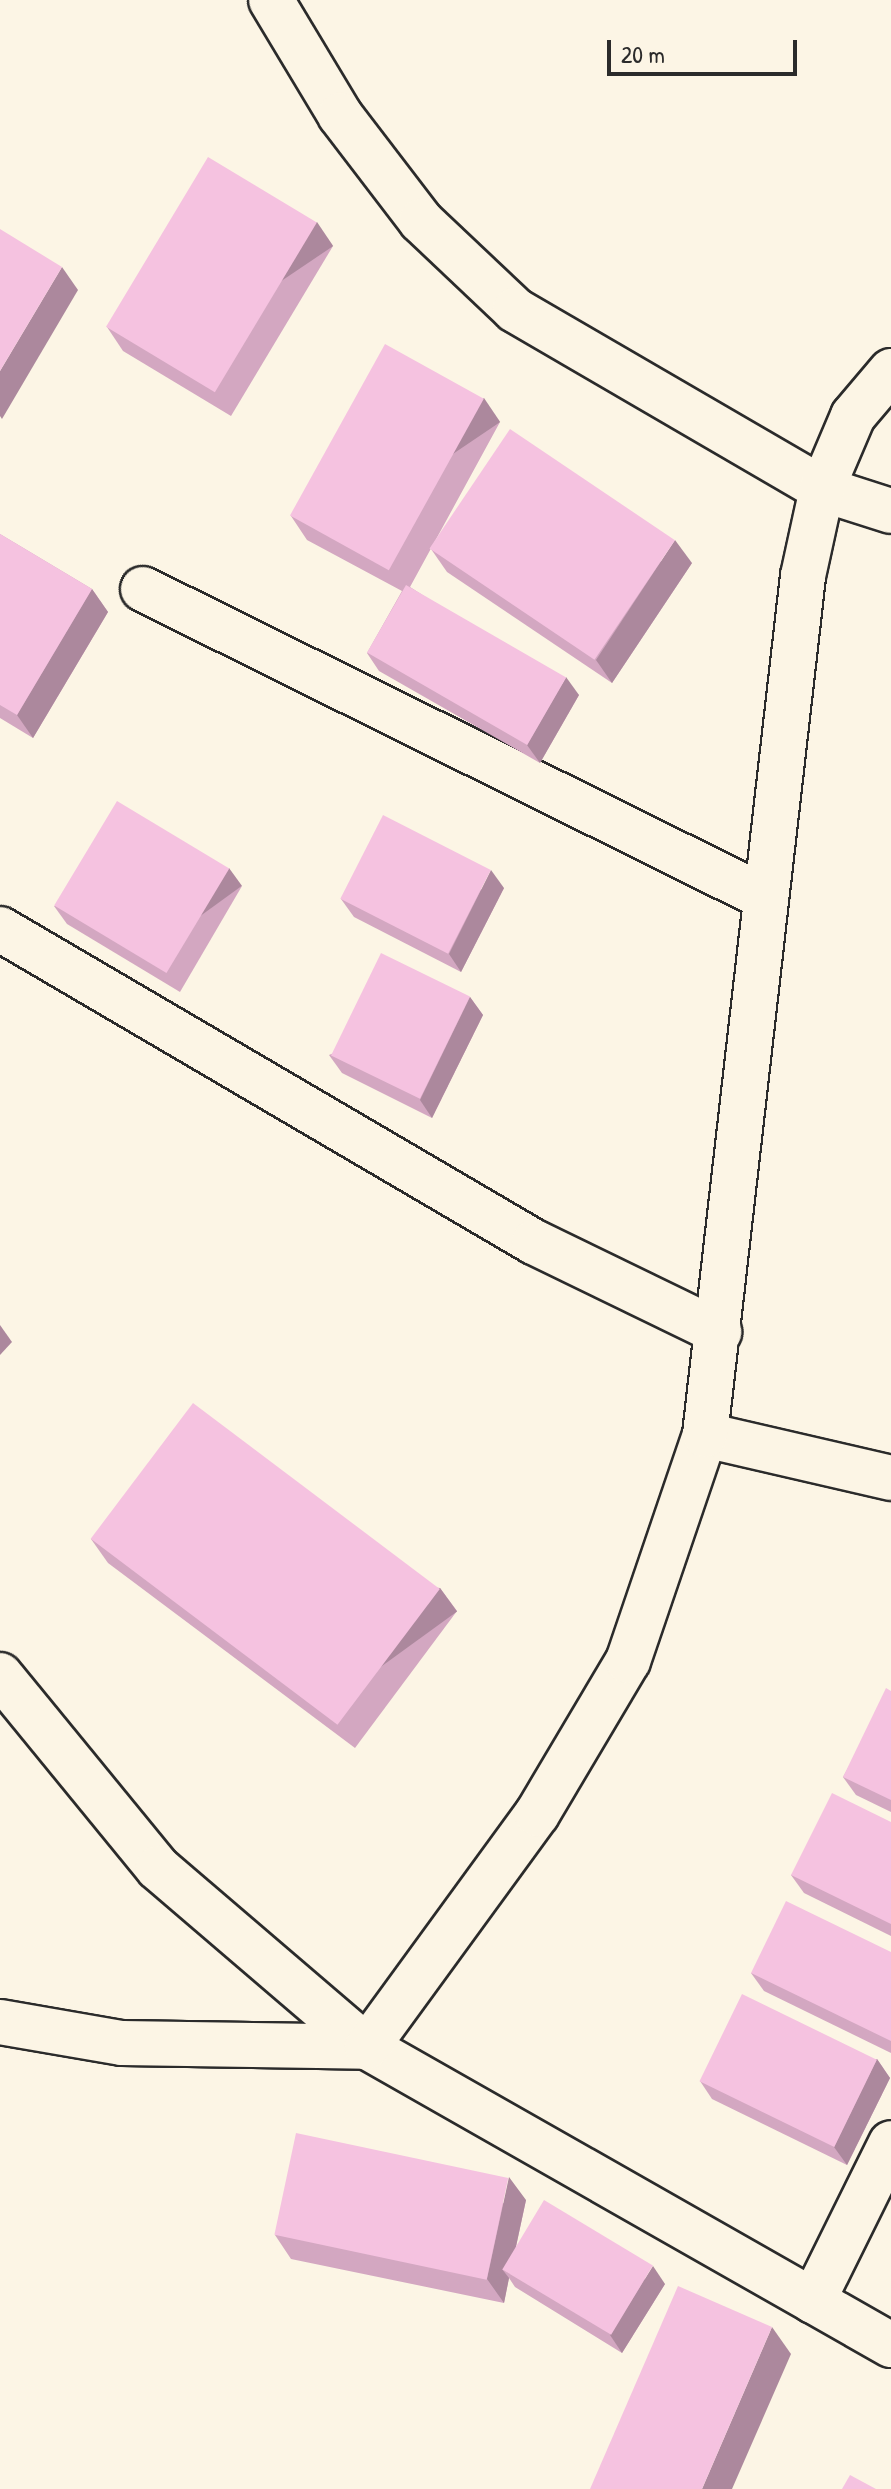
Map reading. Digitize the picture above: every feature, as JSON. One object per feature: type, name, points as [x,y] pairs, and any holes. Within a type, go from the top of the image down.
[{"type":"street","points":[[271,0],[340,115],[421,221],[515,310],[822,489],[891,511]]},
{"type":"street","points":[[367,2047],[537,1814],[628,1661],[705,1435],[803,576],[822,489],[853,416],[891,371]]},
{"type":"street","points":[[143,589],[766,898]]},
{"type":"street","points":[[0,929],[534,1242],[719,1332]]},
{"type":"street","points":[[705,1435],[891,1478]]},
{"type":"street","points":[[0,1675],[158,1868],[367,2047],[891,2345]]},
{"type":"street","points":[[0,2022],[122,2043],[367,2047]]},
{"type":"street","points":[[813,2301],[891,2143]]},
{"type":"building","points":[[208,157],[317,222],[215,392],[106,327]]},
{"type":"building","points":[[0,229],[62,267],[0,371]]},
{"type":"building","points":[[385,344],[484,399],[389,570],[290,515]]},
{"type":"building","points":[[510,429],[675,540],[594,660],[429,548]]},
{"type":"building","points":[[0,534],[92,589],[17,715],[0,705]]},
{"type":"building","points":[[406,585],[566,678],[527,745],[367,653]]},
{"type":"building","points":[[117,801],[229,868],[166,973],[54,906]]},
{"type":"building","points":[[383,815],[491,870],[448,954],[340,899]]},
{"type":"building","points":[[381,953],[470,996],[420,1099],[331,1055]]},
{"type":"building","points":[[193,1403],[440,1589],[337,1725],[91,1539]]},
{"type":"building","points":[[886,1688],[891,1691],[891,1800],[843,1777]]},
{"type":"building","points":[[832,1793],[891,1822],[891,1924],[791,1875]]},
{"type":"building","points":[[786,1901],[891,1952],[891,2041],[751,1973]]},
{"type":"building","points":[[742,1994],[877,2060],[834,2147],[699,2081]]},
{"type":"building","points":[[296,2133],[508,2178],[487,2280],[274,2235]]},
{"type":"building","points":[[544,2200],[653,2265],[611,2335],[502,2269]]},
{"type":"building","points":[[678,2286],[772,2327],[702,2489],[590,2489]]},
{"type":"building","points":[[850,2475],[876,2489],[842,2489]]}]
